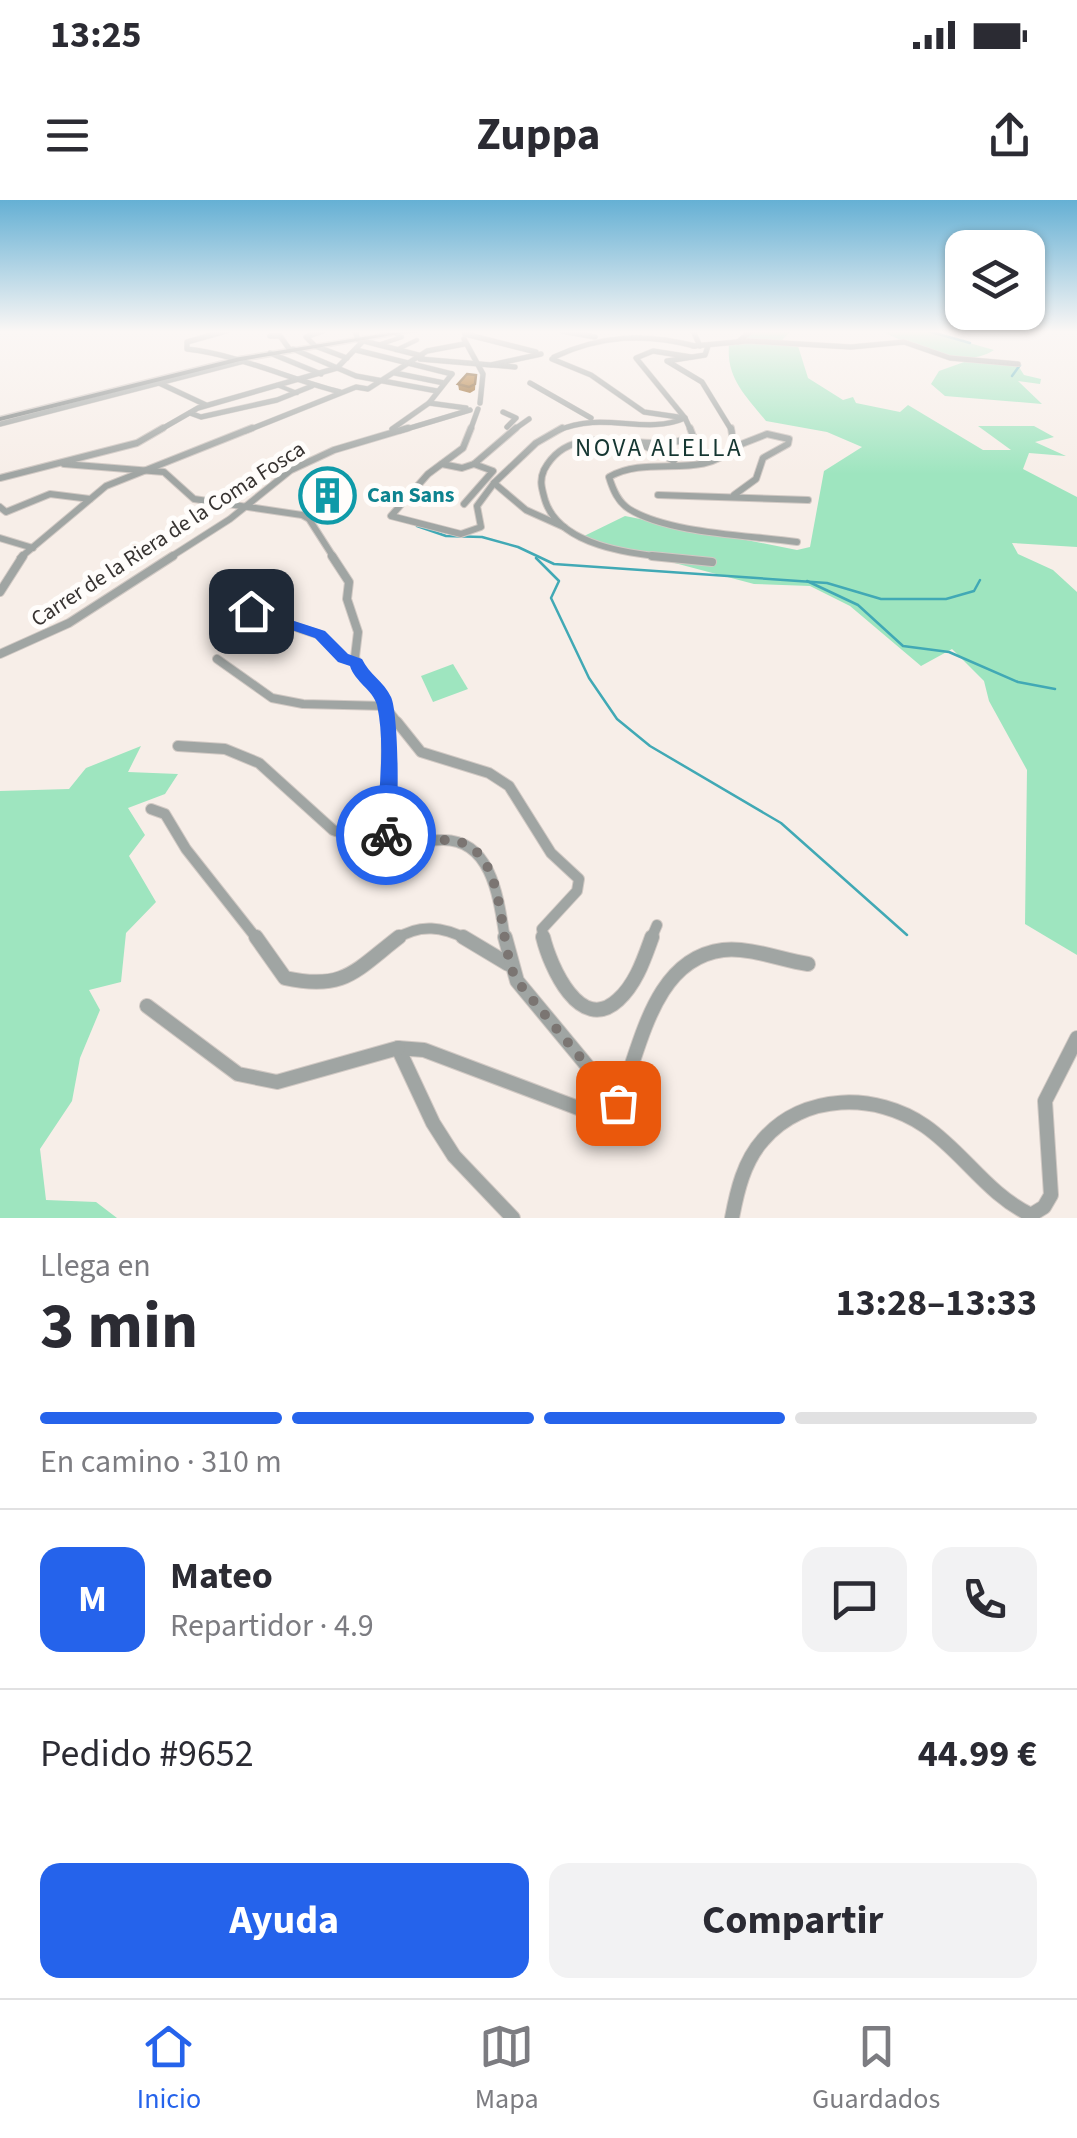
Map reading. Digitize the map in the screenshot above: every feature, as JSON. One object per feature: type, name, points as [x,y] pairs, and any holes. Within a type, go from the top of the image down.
[{"type":"main road","points":[[0,422],[170,379]]},
{"type":"street","points":[[0,422],[172,379]]},
{"type":"street","points":[[287,379],[341,390]]},
{"type":"street","points":[[0,478],[137,443],[206,405],[308,379]]},
{"type":"street","points":[[311,379],[341,390]]},
{"type":"street","points":[[373,379],[437,390]]},
{"type":"street","points":[[0,592],[16,562],[106,486],[341,390],[368,389],[386,379]]},
{"type":"street","points":[[422,379],[444,383]]},
{"type":"street","points":[[390,433],[429,403],[448,379]]},
{"type":"street","points":[[484,379],[463,448],[391,516],[461,534],[481,527],[477,506],[523,450],[548,433],[592,418]]},
{"type":"street","points":[[596,379],[632,410],[685,418]]},
{"type":"street","points":[[566,528],[547,503],[541,484],[544,468],[574,442],[596,438],[684,443],[693,436],[685,418],[653,379]]},
{"type":"street","points":[[696,379],[731,427],[734,447],[729,456],[712,464],[648,462],[621,467],[610,476],[613,492],[628,509],[654,518],[797,542]]},
{"type":"street","points":[[159,382],[206,405]]},
{"type":"street","points":[[530,384],[592,418],[652,427],[669,426],[685,418]]},
{"type":"street","points":[[277,385],[297,393]]},
{"type":"street","points":[[190,413],[202,417],[314,386]]},
{"type":"street","points":[[429,403],[474,407]]},
{"type":"street","name":"Carrer de la Riera de la Coma Fosca","points":[[0,654],[69,623],[246,507],[291,470],[334,450],[474,407]]},
{"type":"street","points":[[497,440],[516,418],[504,412]]},
{"type":"street","points":[[442,464],[462,468],[474,464],[497,440],[528,419]]},
{"type":"street","points":[[734,447],[767,434],[788,439],[788,444],[762,458],[756,479],[734,496]]},
{"type":"street","points":[[633,440],[681,464]]},
{"type":"street","points":[[64,464],[172,475],[194,499],[288,511],[309,520],[350,582],[347,599],[358,632],[357,662],[361,674],[384,698],[388,734],[386,848]]},
{"type":"street","points":[[464,504],[493,470],[474,464]]},
{"type":"street","points":[[494,483],[526,512],[622,552],[712,562]]},
{"type":"street","points":[[0,507],[6,512],[18,510],[50,494],[90,499]]},
{"type":"street","points":[[658,494],[808,500]]},
{"type":"street","points":[[0,541],[30,550]]},
{"type":"street","points":[[0,541],[14,549],[30,550]]},
{"type":"street","points":[[14,549],[16,562]]},
{"type":"street","points":[[238,608],[320,634],[343,658],[357,662]]},
{"type":"street","points":[[216,659],[247,677],[258,691],[284,701],[385,706],[421,752],[490,773],[509,786],[551,854],[579,879],[577,890],[542,929],[543,947],[548,964],[578,1002],[591,1010],[608,1008],[625,992],[657,925]]},
{"type":"street","points":[[178,746],[225,749],[259,764],[333,830],[386,848],[448,840],[472,848],[493,873],[508,964],[517,981],[618,1103]]},
{"type":"street","points":[[151,809],[165,814],[186,848],[223,891],[285,978],[324,987],[360,974],[400,936],[419,926],[449,930],[508,964]]},
{"type":"street","points":[[147,1006],[238,1074],[277,1082],[398,1048],[424,1050],[594,1114],[618,1103],[630,1080],[654,1007],[686,963],[720,950],[808,964]]},
{"type":"street","points":[[732,1218],[745,1170],[761,1141],[780,1122],[803,1110],[846,1101],[898,1110],[948,1146],[996,1197],[1032,1215],[1044,1210],[1051,1199],[1052,1183],[1044,1103],[1077,1038]]},
{"type":"street","points":[[398,1048],[454,1156],[513,1218]]},
{"type":"green space","points":[[736,379],[809,379],[843,400],[853,397],[856,403],[900,412],[908,405],[983,450],[1011,450],[978,426],[1034,426],[1054,437],[1035,442],[1066,456],[1029,453],[1023,469],[1077,497],[1077,547],[1012,543],[1018,554],[1053,570],[1077,592],[1077,955],[1025,924],[1027,770],[989,701],[984,681],[952,649],[921,666],[850,606],[810,586],[754,584],[580,538],[625,516],[797,550],[810,547],[824,471],[862,447],[827,432],[766,421]]},
{"type":"green space","points":[[934,379],[1039,379],[1040,384],[1018,381],[1042,404],[945,396],[931,384]]},
{"type":"green space","points":[[453,664],[468,689],[433,702],[421,676]]},
{"type":"green space","points":[[141,746],[128,772],[178,774],[165,794],[128,808],[145,835],[129,856],[156,902],[126,933],[121,982],[89,990],[100,1010],[80,1058],[72,1101],[40,1149],[46,1200],[96,1202],[117,1218],[0,1218],[0,791],[69,789],[86,768]]},
{"type":"building","points":[[463,379],[476,379],[469,387],[458,384]]},
{"type":"building","points":[[322,484],[338,488],[331,494],[315,489]]},
{"type":"waterway","points":[[417,526],[446,536],[482,537],[518,547],[554,564],[809,582]]},
{"type":"waterway","points":[[536,558],[559,581],[551,598],[589,678],[617,719],[650,746],[781,823],[907,935]]},
{"type":"waterway","points":[[809,582],[827,583],[881,599],[946,599],[974,591],[980,580]]},
{"type":"waterway","points":[[809,582],[858,605],[903,646],[949,652],[1018,682],[1055,689]]},
{"type":"way so far","points":[[386,835],[386,848],[448,840],[472,848],[493,873],[508,964],[517,981],[618,1103]]},
{"type":"place","name":"Can Sans","points":[[328,495]]},
{"type":"district","name":"NOVA ALELLA","points":[[659,448]]},
{"type":"route","points":[[251,611],[320,634],[343,658],[357,662],[361,674],[384,698],[388,734],[386,835]]}]
